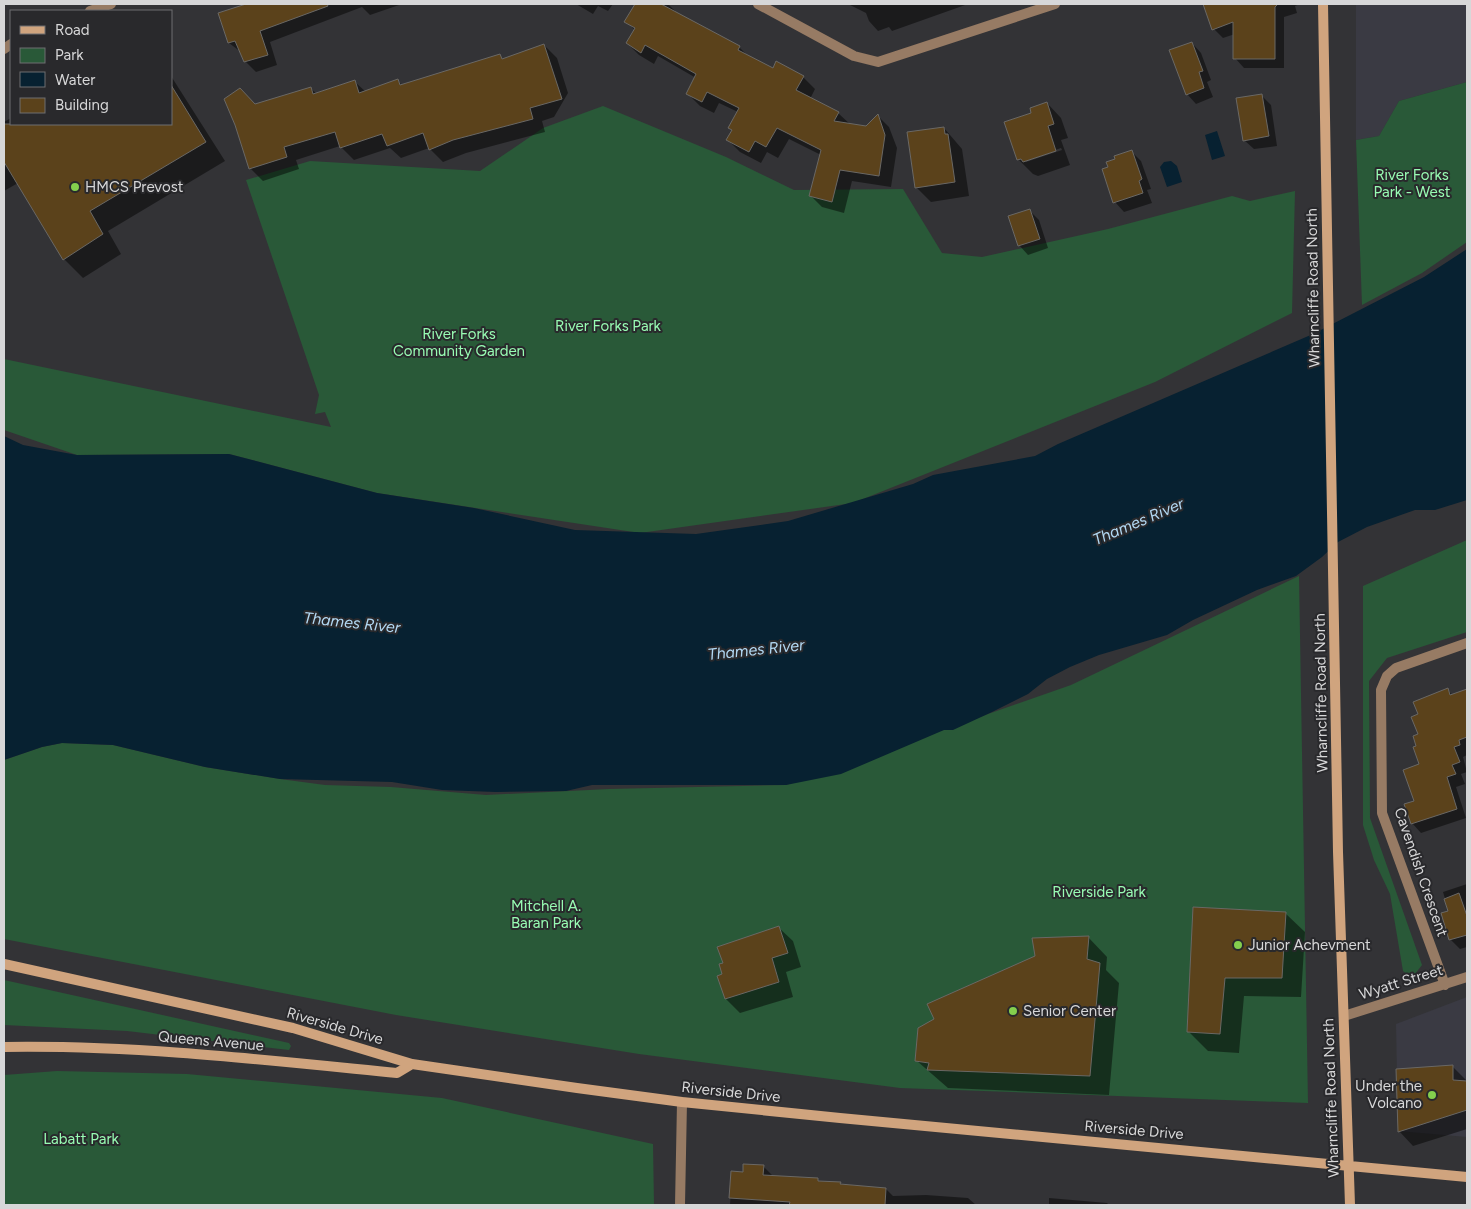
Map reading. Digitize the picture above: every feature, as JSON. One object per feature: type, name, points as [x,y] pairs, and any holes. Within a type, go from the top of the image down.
[{"type":"main road","name":"Wharncliffe Road North","points":[[1324,4],[1338,852],[1350,1205]]},
{"type":"main road","name":"Riverside Drive","points":[[4,964],[293,1028],[412,1064],[682,1102],[1467,1176]]},
{"type":"main road","name":"Queens Avenue","points":[[4,1047],[102,1048],[189,1053],[397,1073],[412,1064]]},
{"type":"street","points":[[93,10],[111,4]]},
{"type":"street","points":[[758,4],[854,56],[878,62],[1055,4]]},
{"type":"street","name":"Cavendish Crescent","points":[[1445,985],[1382,813],[1381,690],[1387,676],[1396,668],[1467,643]]},
{"type":"street","name":"Wyatt Street","points":[[1344,1016],[1467,977]]},
{"type":"street","points":[[680,1205],[682,1102]]},
{"type":"shaded area","points":[[1356,4],[1467,4],[1467,82],[1399,101],[1379,136],[1356,140]]},
{"type":"shaded area","points":[[1467,997],[1467,1137],[1398,1131],[1396,1024]]},
{"type":"green space","name":"River Forks Park - West","points":[[1467,82],[1467,242],[1422,273],[1362,305],[1356,140],[1379,136],[1399,101]]},
{"type":"green space","name":"River Forks Park","points":[[603,106],[726,157],[794,190],[903,189],[942,253],[982,257],[1108,229],[1232,196],[1250,201],[1295,191],[1292,313],[1155,382],[853,503],[640,533],[377,493],[229,454],[77,455],[4,430],[4,359],[331,427],[325,412],[315,414],[319,395],[246,180],[310,161],[480,171],[543,128]]},
{"type":"green space","points":[[1467,540],[1467,632],[1387,658],[1369,681],[1370,818],[1422,965],[1415,974],[1409,976],[1403,971],[1390,894],[1374,860],[1363,825],[1363,586]]},
{"type":"green space","name":"Riverside Park","points":[[1299,576],[1308,1103],[900,1088],[639,1054],[396,1015],[4,939],[4,760],[42,747],[62,743],[113,745],[205,767],[280,779],[325,785],[391,787],[486,795],[609,789],[786,785],[1071,685]]},
{"type":"green space","points":[[4,980],[289,1043],[291,1046],[289,1050],[127,1031],[4,1025]]},
{"type":"green space","name":"Labatt Park","points":[[57,1071],[187,1074],[442,1098],[653,1144],[654,1205],[4,1205],[4,1075]]},
{"type":"water","points":[[1217,131],[1225,156],[1212,160],[1205,135]]},
{"type":"water","points":[[1171,161],[1177,166],[1182,182],[1167,187],[1160,167],[1164,162]]},
{"type":"water","name":"Thames River","points":[[1467,249],[1467,500],[1435,510],[1415,510],[1367,527],[1338,542],[1322,557],[1296,576],[1257,590],[1193,620],[1167,635],[1099,655],[1070,667],[1047,679],[1028,694],[992,712],[953,730],[944,730],[841,774],[786,785],[592,785],[566,791],[496,792],[442,790],[392,782],[280,779],[205,767],[113,745],[62,743],[42,747],[4,760],[4,436],[23,445],[77,455],[229,454],[377,493],[474,508],[575,530],[696,534],[788,521],[913,484],[933,475],[1035,456],[1058,444],[1313,334],[1424,277]]},
{"type":"building","points":[[246,4],[327,4],[328,6],[260,31],[268,55],[244,62],[235,41],[228,43],[218,13]]},
{"type":"building","points":[[635,4],[661,4],[740,46],[738,50],[773,68],[776,61],[804,76],[796,90],[839,112],[834,121],[866,126],[878,114],[885,135],[879,176],[840,170],[832,202],[809,196],[821,150],[777,128],[766,147],[755,141],[749,152],[726,140],[732,130],[728,128],[739,108],[707,92],[702,102],[686,94],[696,74],[645,45],[641,53],[626,43],[635,28],[624,22]]},
{"type":"building","points":[[1203,4],[1278,4],[1275,7],[1275,59],[1233,59],[1233,22],[1212,30]]},
{"type":"building","points":[[1192,42],[1203,71],[1199,72],[1204,88],[1186,95],[1169,50]]},
{"type":"building","points":[[544,44],[562,99],[530,108],[533,119],[453,140],[429,150],[423,133],[387,146],[382,134],[340,148],[335,132],[284,147],[287,157],[249,169],[235,125],[224,99],[240,88],[255,104],[311,87],[313,94],[355,80],[359,93],[398,79],[400,85],[500,54],[502,59]]},
{"type":"building","name":"HMCS Prevost","points":[[172,87],[206,142],[90,211],[103,234],[63,260],[4,162],[4,124],[172,125]]},
{"type":"building","points":[[1262,94],[1269,136],[1243,141],[1236,98]]},
{"type":"building","points":[[1047,102],[1054,124],[1048,126],[1056,151],[1023,162],[1021,159],[1017,160],[1004,122],[1031,113],[1030,108]]},
{"type":"building","points":[[944,127],[945,134],[948,134],[955,182],[915,188],[907,132]]},
{"type":"building","points":[[1132,150],[1142,179],[1139,181],[1143,193],[1113,203],[1102,169],[1108,167],[1106,162],[1115,159],[1114,156]]},
{"type":"building","points":[[1030,209],[1040,239],[1018,246],[1008,216]]},
{"type":"building","points":[[1448,688],[1450,695],[1467,689],[1467,737],[1459,740],[1460,745],[1454,747],[1460,762],[1452,765],[1456,774],[1447,777],[1457,809],[1411,824],[1404,804],[1414,801],[1403,770],[1419,764],[1413,747],[1416,746],[1413,736],[1418,734],[1411,717],[1418,714],[1413,702]]},
{"type":"building","points":[[1459,893],[1467,916],[1467,935],[1449,940],[1441,913],[1448,911],[1444,899]]},
{"type":"building","name":"Junior Achevment","points":[[1193,907],[1286,912],[1282,978],[1225,978],[1220,1034],[1187,1032]]},
{"type":"building","points":[[779,926],[788,953],[772,958],[779,982],[725,999],[717,976],[722,974],[719,964],[723,963],[717,947]]},
{"type":"building","name":"Senior Center","points":[[1089,936],[1087,959],[1100,963],[1090,1076],[927,1070],[929,1063],[915,1061],[918,1028],[934,1019],[927,1004],[1035,956],[1032,938]]},
{"type":"building","name":"Under the Volcano","points":[[1453,1065],[1453,1080],[1467,1081],[1467,1110],[1398,1132],[1396,1069]]},
{"type":"building","points":[[743,1164],[764,1165],[763,1175],[818,1178],[818,1181],[886,1188],[885,1205],[789,1205],[790,1202],[729,1198],[731,1171],[743,1172]]},
{"type":"place","name":"HMCS Prevost","points":[[75,187]]},
{"type":"place","name":"Junior Achevment","points":[[1238,945]]},
{"type":"place","name":"Senior Center","points":[[1013,1011]]},
{"type":"place","name":"Under the Volcano","points":[[1432,1095]]},
{"type":"park label","name":"River Forks Community Garden","points":[[459,342]]},
{"type":"park label","name":"Mitchell A. Baran Park","points":[[546,914]]}]
